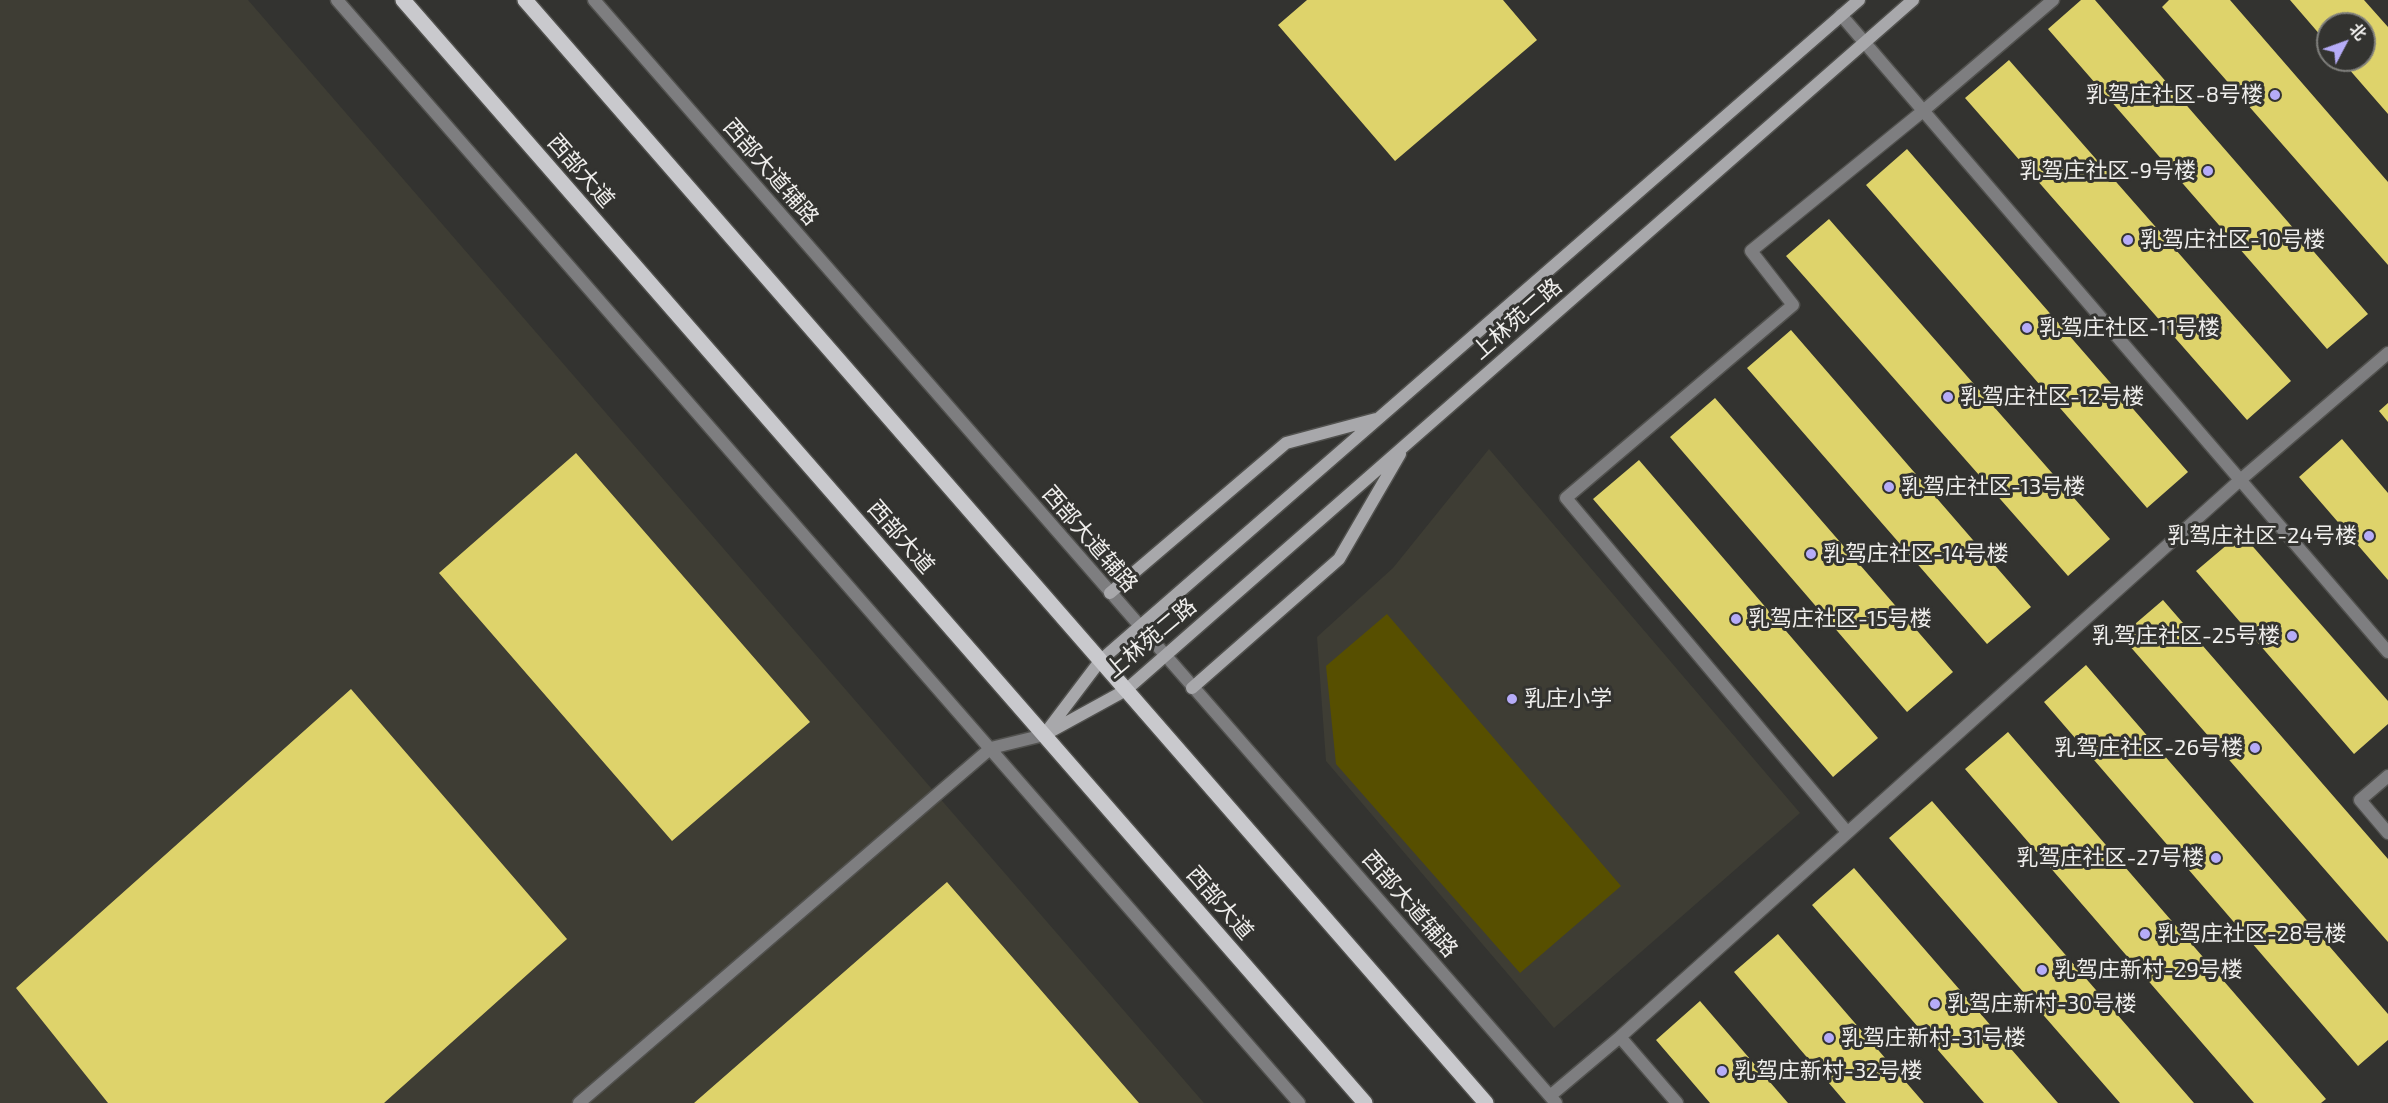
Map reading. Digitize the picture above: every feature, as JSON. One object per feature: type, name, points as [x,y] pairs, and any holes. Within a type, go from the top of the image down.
[{"type":"main road","name":"西部大道","points":[[403,0],[1365,1103]]},
{"type":"main road","points":[[525,0],[1486,1103]]},
{"type":"street","points":[[337,0],[1299,1103]]},
{"type":"street","name":"西部大道辅路","points":[[594,0],[1553,1100]]},
{"type":"street","name":"上林苑二路","points":[[1044,735],[1100,661],[1859,0]]},
{"type":"street","name":"上林苑二路","points":[[1044,735],[1126,690],[1913,0]]},
{"type":"street","points":[[1847,832],[1566,498],[1793,304],[1751,251],[1923,111],[2053,0]]},
{"type":"street","points":[[1841,15],[2388,652]]},
{"type":"street","points":[[1553,1100],[1847,832],[2239,481],[2388,352]]},
{"type":"street","points":[[1110,593],[1286,443],[1380,418]]},
{"type":"street","points":[[1192,687],[1340,559],[1407,444]]},
{"type":"street","points":[[579,1103],[991,748],[1044,735]]},
{"type":"street","points":[[2388,776],[2360,800],[2388,833]]},
{"type":"street","points":[[1620,1037],[1677,1103]]},
{"type":"shaded area","points":[[0,0],[248,0],[1204,1103],[0,1103]]},
{"type":"shaded area","name":"乳庄小学","points":[[1489,449],[1800,813],[1554,1028],[1326,761],[1317,637],[1393,568]]},
{"type":"shaded area","points":[[1387,614],[1621,886],[1520,973],[1336,764],[1326,666]]},
{"type":"building","points":[[1307,0],[1503,0],[1537,40],[1395,161],[1278,25]]},
{"type":"building","name":"乳驾庄社区-9号楼","points":[[2081,0],[2095,0],[2368,314],[2327,349],[2048,29]]},
{"type":"building","name":"乳驾庄社区-8号楼","points":[[2169,0],[2230,0],[2388,182],[2388,265],[2162,7]]},
{"type":"building","points":[[2290,0],[2364,0],[2375,12],[2316,12],[2316,30]]},
{"type":"building","points":[[2376,14],[2388,27],[2388,114],[2351,72],[2376,72]]},
{"type":"building","name":"乳驾庄社区-10号楼","points":[[2009,60],[2291,381],[2247,420],[1965,98]]},
{"type":"building","name":"乳驾庄社区-11号楼","points":[[1907,149],[2188,472],[2147,508],[1866,185]]},
{"type":"building","name":"乳驾庄社区-12号楼","points":[[1829,219],[2110,539],[2068,576],[1786,256]]},
{"type":"building","name":"乳驾庄社区-13号楼","points":[[1791,330],[2031,607],[1987,644],[1747,368]]},
{"type":"building","name":"乳驾庄社区-14号楼","points":[[1715,398],[1953,672],[1907,712],[1670,437]]},
{"type":"building","points":[[2388,403],[2388,422],[2379,411]]},
{"type":"building","name":"乳驾庄社区-24号楼","points":[[2342,439],[2388,493],[2388,580],[2299,477]]},
{"type":"building","points":[[576,453],[810,722],[672,841],[439,573]]},
{"type":"building","name":"乳驾庄社区-15号楼","points":[[1639,460],[1878,738],[1833,777],[1593,499]]},
{"type":"building","name":"乳驾庄社区-25号楼","points":[[2241,533],[2388,701],[2388,724],[2354,754],[2196,571]]},
{"type":"building","name":"乳驾庄社区-26号楼","points":[[2163,600],[2388,859],[2388,942],[2121,636]]},
{"type":"building","name":"乳驾庄社区-27号楼","points":[[2086,665],[2388,1014],[2388,1040],[2358,1066],[2044,702]]},
{"type":"building","points":[[351,689],[567,939],[384,1103],[108,1103],[16,988]]},
{"type":"building","name":"乳驾庄社区-28号楼","points":[[2008,732],[2326,1099],[2321,1103],[2254,1103],[1965,769]]},
{"type":"building","name":"乳驾庄新村-29号楼","points":[[1932,801],[2194,1103],[2120,1103],[1889,838]]},
{"type":"building","name":"乳驾庄新村-30号楼","points":[[1854,868],[2058,1103],[1984,1103],[1812,905]]},
{"type":"building","points":[[947,882],[1139,1103],[694,1103]]},
{"type":"building","name":"乳驾庄新村-31号楼","points":[[1778,934],[1924,1103],[1846,1103],[1734,972]]},
{"type":"building","name":"乳驾庄新村-32号楼","points":[[1700,1001],[1788,1103],[1710,1103],[1656,1040]]},
{"type":"place","name":"乳驾庄社区-8号楼","points":[[2275,95]]},
{"type":"place","name":"乳驾庄社区-9号楼","points":[[2208,171]]},
{"type":"place","name":"乳驾庄社区-10号楼","points":[[2128,240]]},
{"type":"place","name":"乳驾庄社区-11号楼","points":[[2027,328]]},
{"type":"place","name":"乳驾庄社区-12号楼","points":[[1948,397]]},
{"type":"place","name":"乳驾庄社区-13号楼","points":[[1889,487]]},
{"type":"place","name":"乳驾庄社区-24号楼","points":[[2369,536]]},
{"type":"place","name":"乳驾庄社区-14号楼","points":[[1811,554]]},
{"type":"place","name":"乳驾庄社区-15号楼","points":[[1736,619]]},
{"type":"place","name":"乳驾庄社区-25号楼","points":[[2292,636]]},
{"type":"place","name":"乳庄小学","points":[[1512,699]]},
{"type":"place","name":"乳驾庄社区-26号楼","points":[[2255,748]]},
{"type":"place","name":"乳驾庄社区-27号楼","points":[[2216,858]]},
{"type":"place","name":"乳驾庄社区-28号楼","points":[[2145,934]]},
{"type":"place","name":"乳驾庄新村-29号楼","points":[[2042,970]]},
{"type":"place","name":"乳驾庄新村-30号楼","points":[[1935,1004]]},
{"type":"place","name":"乳驾庄新村-31号楼","points":[[1829,1038]]},
{"type":"place","name":"乳驾庄新村-32号楼","points":[[1722,1071]]}]
